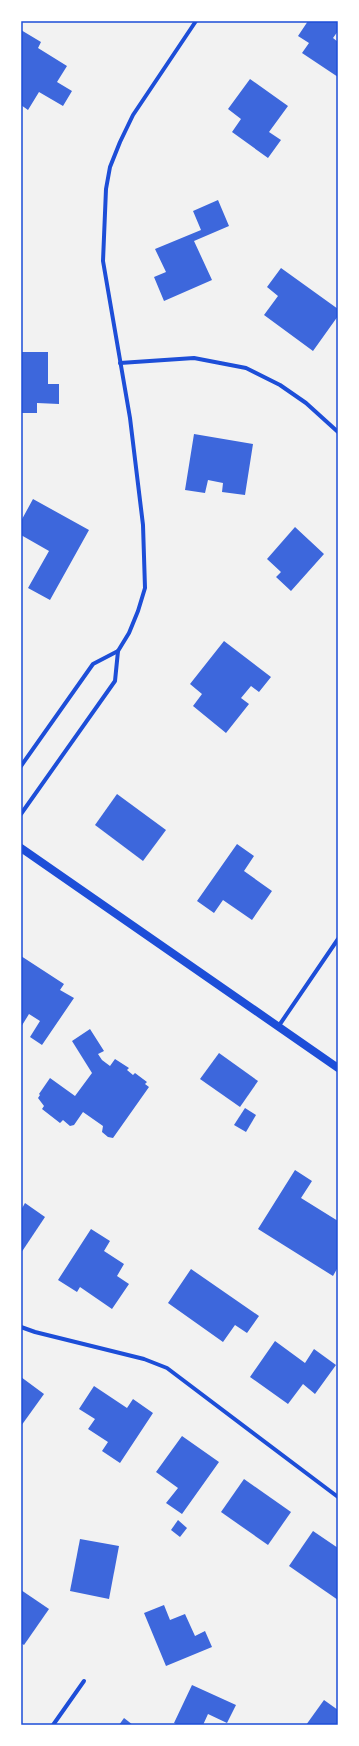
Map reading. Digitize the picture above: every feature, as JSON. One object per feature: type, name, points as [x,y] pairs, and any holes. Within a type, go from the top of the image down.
[{"type":"main road","points":[[21,848],[338,1068]]},
{"type":"street","points":[[21,814],[115,681],[118,651],[129,633],[145,588],[143,525],[130,418],[103,261],[106,189],[110,167],[133,114],[196,21]]},
{"type":"street","points":[[120,363],[194,358],[246,368],[280,386],[306,403],[338,432]]},
{"type":"street","points":[[21,766],[93,664],[118,651]]},
{"type":"street","points":[[278,1026],[338,939]]},
{"type":"street","points":[[21,1328],[144,1359],[167,1368],[338,1497]]},
{"type":"street","points":[[53,1725],[84,1681]]},
{"type":"building","points":[[308,21],[338,21],[338,31],[333,38],[338,42],[338,77],[302,53],[309,43],[298,36]]},
{"type":"building","points":[[21,30],[41,42],[38,48],[67,66],[57,82],[72,91],[63,106],[39,92],[28,110],[21,105]]},
{"type":"building","points":[[250,79],[288,106],[269,132],[281,140],[268,158],[232,132],[241,119],[228,109]]},
{"type":"building","points":[[218,200],[229,226],[194,241],[212,280],[164,301],[154,277],[166,272],[155,249],[201,230],[193,211]]},
{"type":"building","points":[[281,268],[338,309],[338,316],[313,351],[264,315],[278,296],[267,287]]},
{"type":"building","points":[[21,352],[48,352],[48,384],[59,384],[59,404],[37,403],[37,413],[21,413]]},
{"type":"building","points":[[194,434],[253,444],[245,495],[222,492],[223,483],[208,480],[205,493],[185,490]]},
{"type":"building","points":[[33,499],[89,530],[50,600],[28,588],[49,551],[21,535],[21,521]]},
{"type":"building","points":[[295,527],[324,554],[291,591],[276,577],[281,572],[267,559]]},
{"type":"building","points":[[224,641],[271,677],[259,692],[251,686],[241,698],[249,704],[226,733],[193,706],[202,694],[190,684]]},
{"type":"building","points":[[117,794],[166,830],[143,861],[95,825]]},
{"type":"building","points":[[237,844],[254,856],[244,871],[272,891],[252,920],[223,900],[214,913],[197,901]]},
{"type":"building","points":[[21,956],[64,984],[60,990],[74,998],[42,1045],[30,1037],[40,1021],[29,1014],[21,1027]]},
{"type":"building","points":[[90,1029],[104,1051],[98,1054],[102,1060],[110,1066],[115,1059],[129,1068],[127,1070],[133,1075],[135,1073],[147,1082],[145,1084],[149,1087],[113,1138],[108,1137],[102,1132],[103,1126],[83,1112],[74,1125],[70,1126],[63,1120],[60,1123],[42,1109],[44,1106],[38,1098],[40,1095],[39,1094],[50,1078],[75,1096],[92,1073],[72,1041]]},
{"type":"building","points":[[219,1053],[258,1081],[240,1107],[200,1079]]},
{"type":"building","points":[[245,1108],[256,1115],[246,1132],[234,1125]]},
{"type":"building","points":[[295,1170],[312,1181],[301,1198],[338,1221],[338,1267],[333,1276],[258,1229]]},
{"type":"building","points":[[25,1203],[45,1217],[21,1253],[21,1210]]},
{"type":"building","points":[[91,1229],[110,1241],[104,1251],[124,1264],[117,1276],[129,1284],[112,1309],[80,1287],[77,1292],[58,1280]]},
{"type":"building","points":[[191,1269],[259,1316],[247,1333],[235,1325],[223,1342],[168,1303]]},
{"type":"building","points":[[275,1341],[305,1363],[314,1349],[336,1365],[315,1394],[303,1384],[288,1404],[250,1377]]},
{"type":"building","points":[[21,1377],[44,1394],[21,1426]]},
{"type":"building","points":[[94,1386],[127,1408],[133,1399],[153,1413],[120,1463],[102,1451],[108,1442],[88,1429],[95,1419],[79,1409]]},
{"type":"building","points":[[182,1436],[219,1462],[182,1514],[166,1503],[178,1488],[156,1472]]},
{"type":"building","points":[[244,1479],[291,1512],[268,1545],[221,1512]]},
{"type":"building","points":[[178,1520],[187,1528],[180,1537],[171,1530]]},
{"type":"building","points":[[313,1531],[338,1548],[338,1600],[289,1566]]},
{"type":"building","points":[[80,1539],[119,1546],[109,1599],[70,1591]]},
{"type":"building","points":[[21,1590],[49,1609],[24,1645],[21,1643]]},
{"type":"building","points":[[164,1605],[170,1620],[185,1614],[195,1636],[205,1631],[212,1647],[166,1666],[144,1613]]},
{"type":"building","points":[[192,1685],[236,1705],[227,1723],[208,1714],[203,1725],[178,1725],[174,1723]]},
{"type":"building","points":[[324,1700],[338,1710],[338,1725],[306,1725]]},
{"type":"building","points":[[124,1718],[133,1725],[119,1725]]}]
